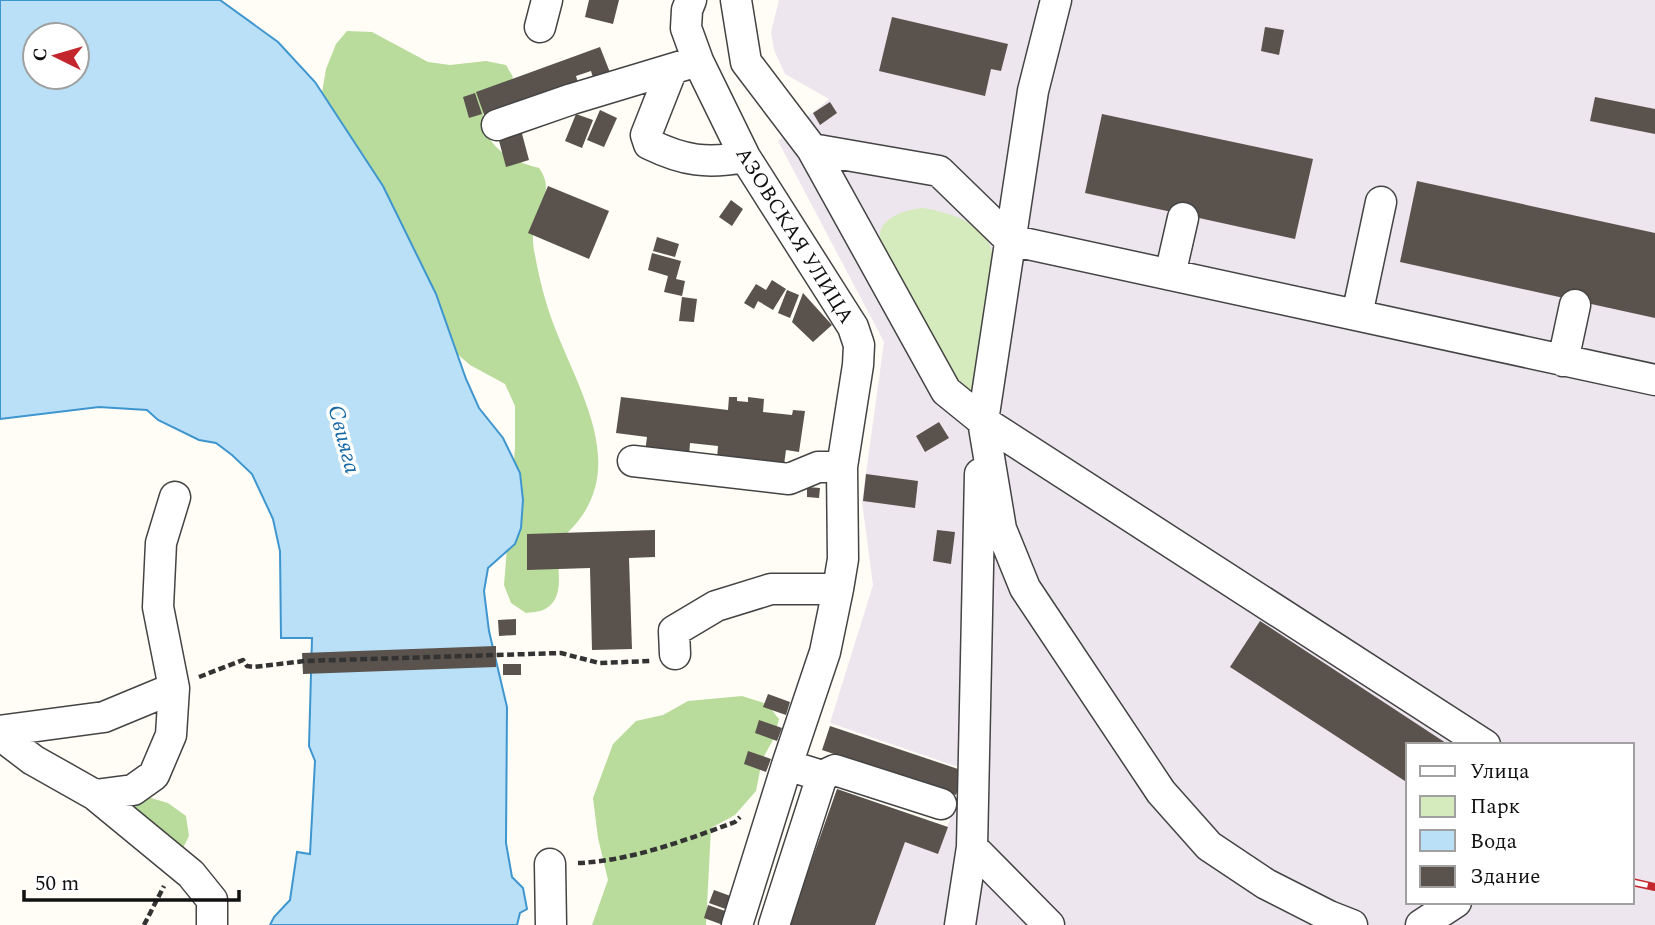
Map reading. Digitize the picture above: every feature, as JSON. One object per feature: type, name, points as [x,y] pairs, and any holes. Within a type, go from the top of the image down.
[{"type":"street","name":"АЗОВСКАЯ УЛИЦА","points":[[691,0],[687,10],[685,65],[853,327],[859,345],[842,467],[843,559],[825,653],[786,765],[737,925]]},
{"type":"street","points":[[736,0],[746,62],[812,149],[946,391],[983,421],[1482,743]]},
{"type":"street","points":[[960,925],[972,847],[977,528],[983,421],[1033,91],[1056,0]]},
{"type":"street","points":[[497,125],[685,65]]},
{"type":"street","points":[[685,65],[646,135],[649,144],[667,153],[695,161],[718,162],[745,157]]},
{"type":"street","points":[[812,149],[939,172],[1010,240],[1655,380]]},
{"type":"street","points":[[1357,315],[1381,202]]},
{"type":"street","points":[[1170,275],[1183,218]]},
{"type":"street","points":[[1563,360],[1575,305]]},
{"type":"street","points":[[983,421],[1001,529],[1025,588],[1161,792],[1209,846],[1266,884],[1352,925]]},
{"type":"street","points":[[633,461],[789,479],[818,467],[842,467]]},
{"type":"street","points":[[95,795],[133,790],[155,775],[171,735],[174,688],[158,607],[161,543],[175,497]]},
{"type":"street","points":[[675,654],[674,631],[716,606],[771,589],[838,589]]},
{"type":"street","points":[[0,733],[104,717],[174,688]]},
{"type":"street","points":[[0,733],[33,760],[95,795],[191,874],[212,900],[212,925]]},
{"type":"street","points":[[786,765],[822,776],[835,770],[941,804]]},
{"type":"street","points":[[774,925],[822,776]]},
{"type":"street","points":[[972,847],[1049,925]]},
{"type":"street","points":[[550,864],[551,925]]},
{"type":"street","points":[[1421,925],[1453,904]]},
{"type":"path","points":[[174,688],[243,660],[247,666],[254,667],[305,661],[561,653],[599,663],[648,662],[675,654]]},
{"type":"path","points":[[550,864],[616,859],[735,822],[744,812]]},
{"type":"path","points":[[144,925],[163,888],[166,854]]},
{"type":"shaded area","points":[[779,0],[1655,0],[1655,925],[875,925],[905,842],[938,853],[958,796],[956,795],[964,769],[830,723],[873,585],[862,502],[884,342],[778,141],[829,99],[785,74],[774,50],[771,32]]},
{"type":"green space","points":[[347,31],[372,32],[428,62],[450,65],[486,61],[506,65],[513,77],[509,88],[484,106],[483,119],[490,140],[497,148],[516,160],[539,168],[544,176],[546,191],[533,231],[534,252],[550,315],[588,408],[596,436],[598,464],[594,491],[581,517],[557,542],[558,589],[551,604],[541,611],[526,613],[511,603],[504,585],[515,448],[515,406],[505,384],[470,365],[441,340],[318,116],[326,69],[336,44]]},
{"type":"green space","points":[[922,208],[968,222],[985,237],[991,247],[993,259],[972,396],[968,395],[943,362],[880,238],[883,225],[888,220],[901,213]]},
{"type":"green space","points":[[742,696],[767,704],[779,719],[774,738],[762,760],[756,791],[735,815],[711,828],[706,925],[592,925],[608,880],[598,838],[593,798],[613,744],[636,721],[663,715],[688,701]]},
{"type":"green space","points":[[151,798],[168,803],[186,816],[189,836],[179,856],[121,813],[134,799]]},
{"type":"water","name":"Свияга","points":[[0,0],[220,0],[278,42],[315,82],[383,186],[436,294],[479,408],[503,438],[520,473],[523,500],[521,528],[515,544],[488,568],[484,591],[489,631],[507,707],[506,843],[512,877],[523,888],[527,909],[520,913],[517,925],[270,925],[290,900],[297,852],[310,854],[315,761],[309,746],[312,638],[281,638],[280,551],[273,519],[252,474],[216,443],[199,440],[158,420],[147,410],[99,407],[0,419]]},
{"type":"building","points":[[589,0],[619,0],[613,24],[585,17]]},
{"type":"building","points":[[892,17],[1008,44],[1001,71],[991,69],[985,96],[879,71]]},
{"type":"building","points":[[1265,27],[1284,30],[1279,55],[1261,51]]},
{"type":"building","points":[[600,47],[611,75],[594,81],[591,71],[576,76],[579,86],[486,120],[476,92]]},
{"type":"building","points":[[475,93],[482,114],[469,118],[463,97]]},
{"type":"building","points":[[1595,97],[1655,109],[1655,134],[1590,121]]},
{"type":"building","points":[[830,102],[837,113],[820,125],[813,113]]},
{"type":"building","points":[[600,110],[617,118],[604,147],[587,140]]},
{"type":"building","points":[[576,114],[593,120],[582,148],[565,141]]},
{"type":"building","points":[[1102,114],[1313,159],[1295,239],[1085,193]]},
{"type":"building","points":[[521,130],[529,160],[506,167],[498,137]]},
{"type":"building","points":[[1417,181],[1655,233],[1655,318],[1400,262]]},
{"type":"building","points":[[548,186],[609,211],[589,259],[528,233]]},
{"type":"building","points":[[731,200],[743,209],[732,226],[719,217]]},
{"type":"building","points":[[657,237],[679,244],[675,257],[653,251]]},
{"type":"building","points":[[652,253],[681,261],[676,279],[685,281],[682,296],[664,292],[668,276],[648,270]]},
{"type":"building","points":[[772,280],[786,289],[773,310],[758,301],[754,309],[744,303],[756,284],[766,290]]},
{"type":"building","points":[[787,290],[799,295],[790,318],[778,313]]},
{"type":"building","points":[[803,293],[832,325],[813,342],[792,322]]},
{"type":"building","points":[[682,297],[697,299],[694,322],[679,321]]},
{"type":"building","points":[[621,397],[728,410],[729,397],[748,402],[748,397],[764,399],[763,412],[792,415],[793,410],[805,411],[799,452],[786,450],[784,465],[717,459],[718,446],[690,443],[689,457],[645,452],[647,437],[616,433]]},
{"type":"building","points":[[939,422],[949,438],[925,452],[916,436]]},
{"type":"building","points":[[866,474],[918,481],[915,508],[863,501]]},
{"type":"building","points":[[807,487],[820,488],[819,498],[807,497]]},
{"type":"building","points":[[655,530],[655,557],[629,558],[632,649],[592,650],[590,568],[527,570],[527,534]]},
{"type":"building","points":[[937,530],[955,532],[951,564],[933,561]]},
{"type":"building","points":[[516,619],[516,635],[499,636],[498,620]]},
{"type":"building","points":[[1260,621],[1446,743],[1406,743],[1406,782],[1230,667]]},
{"type":"building","points":[[496,646],[496,667],[303,674],[302,653]]},
{"type":"building","points":[[503,664],[521,664],[521,675],[503,675]]},
{"type":"building","points":[[768,694],[790,702],[786,715],[763,707]]},
{"type":"building","points":[[759,720],[782,728],[777,741],[755,733]]},
{"type":"building","points":[[830,726],[964,771],[956,795],[822,750]]},
{"type":"building","points":[[748,751],[771,759],[766,772],[744,764]]},
{"type":"building","points":[[837,789],[948,827],[938,854],[905,842],[875,925],[789,925]]},
{"type":"building","points":[[714,890],[736,898],[731,911],[709,903]]},
{"type":"building","points":[[708,905],[731,913],[723,925],[704,918]]},
{"type":"railway","points":[[1634,882],[1655,887]]}]
